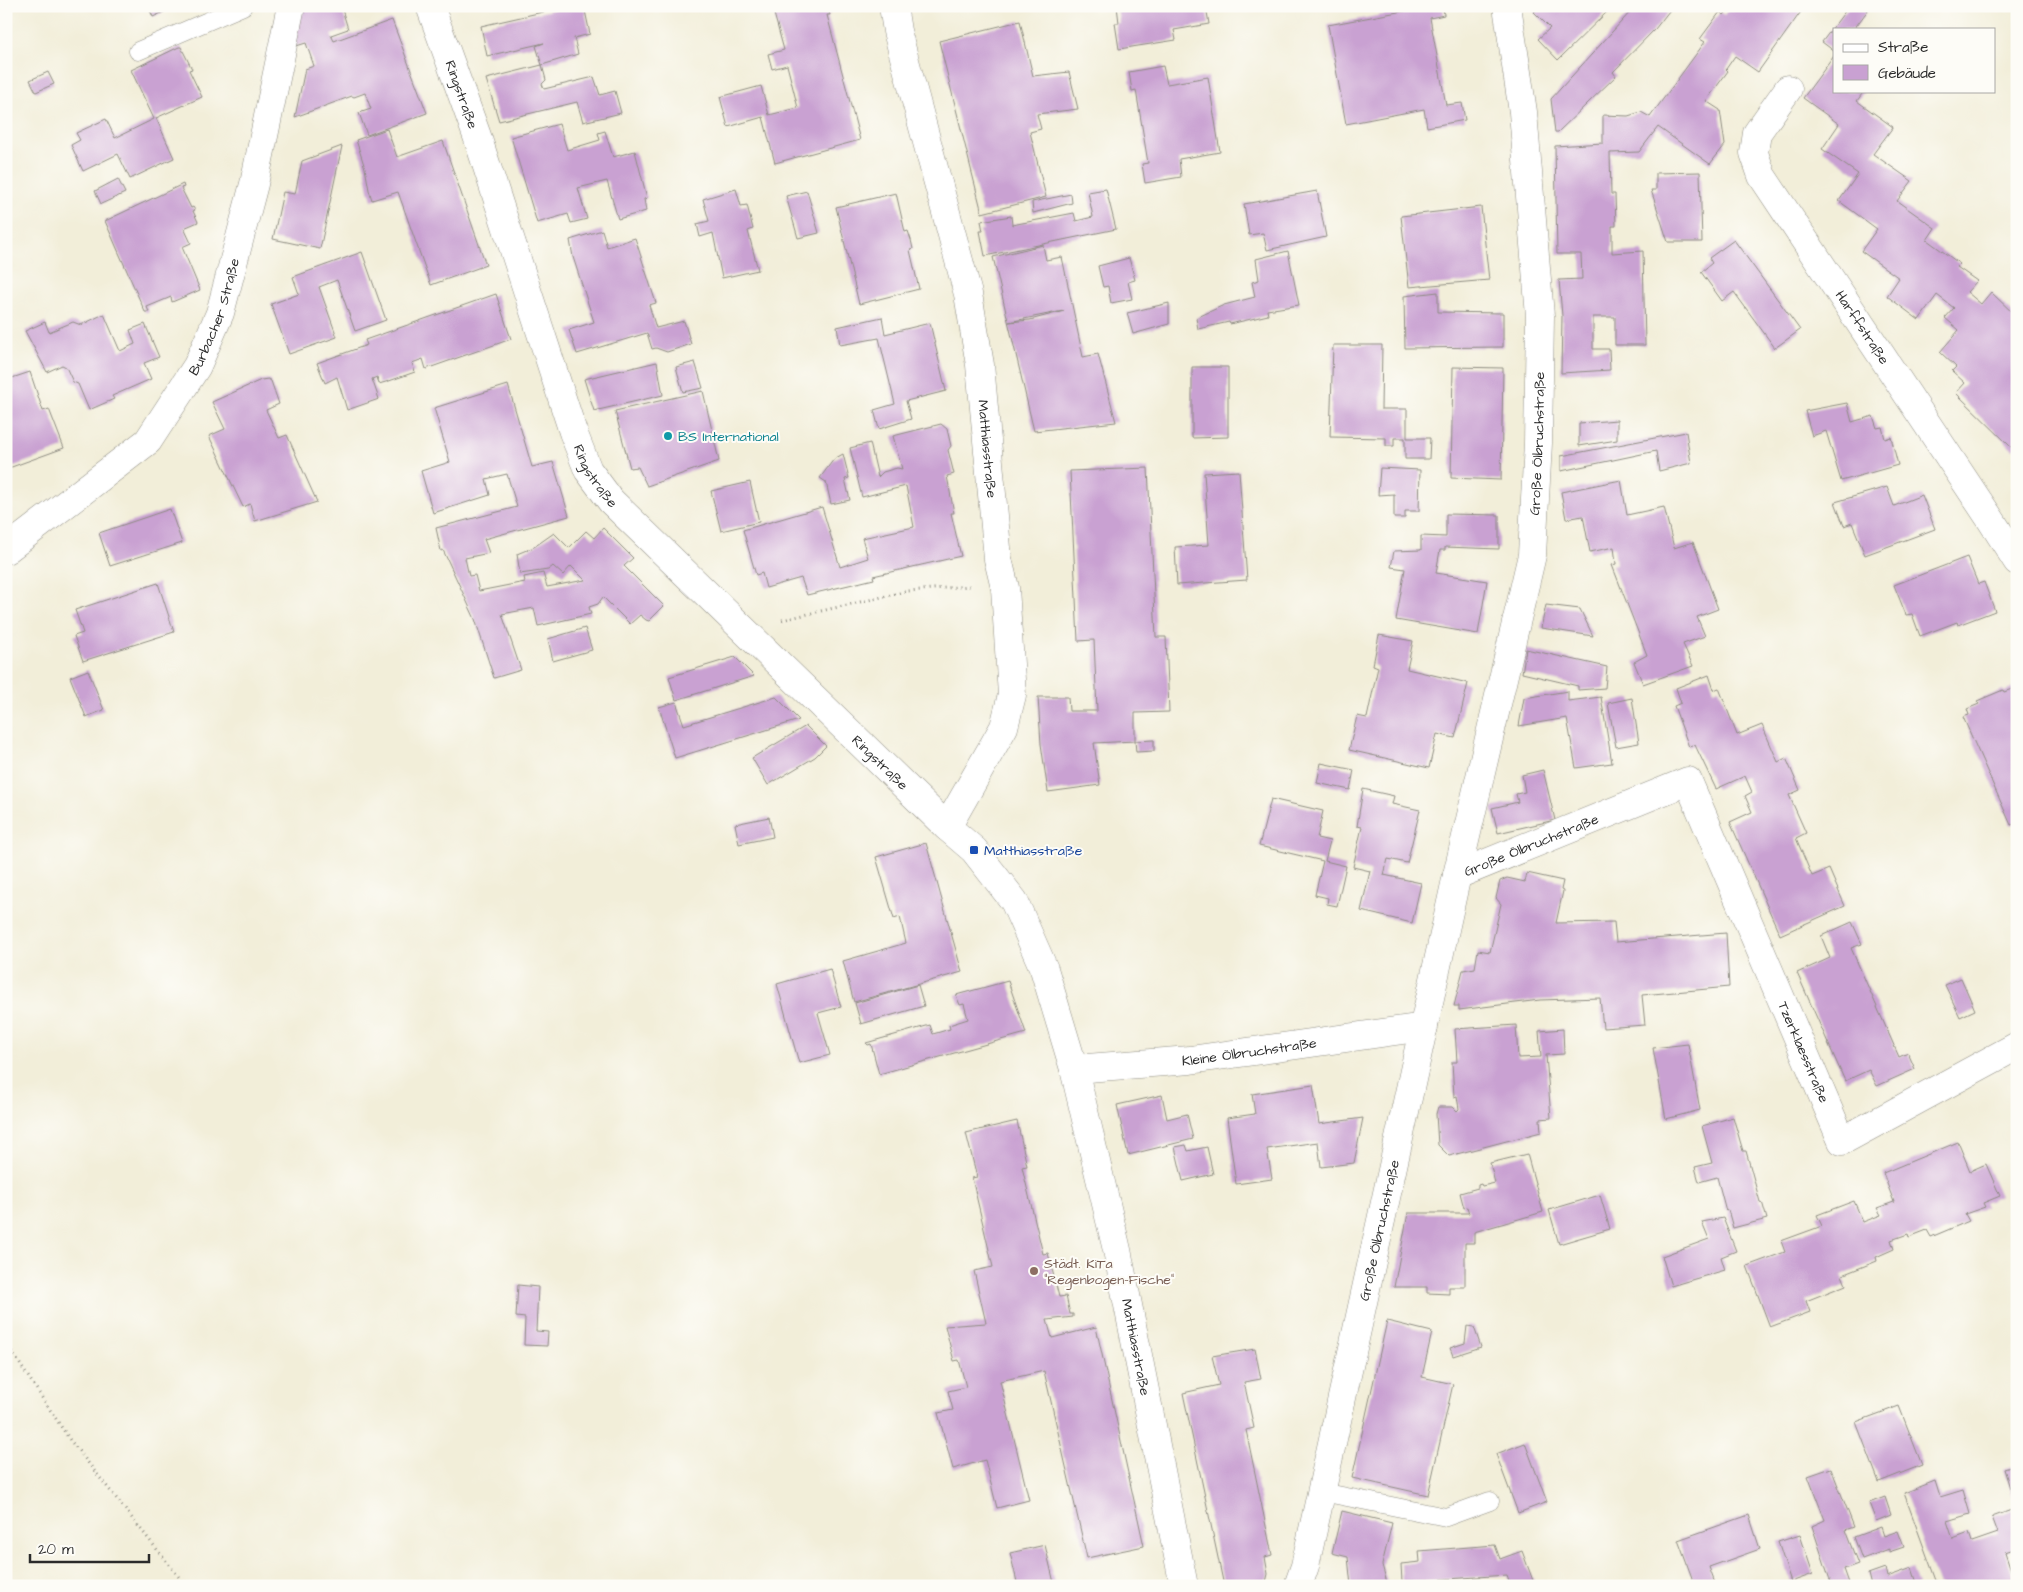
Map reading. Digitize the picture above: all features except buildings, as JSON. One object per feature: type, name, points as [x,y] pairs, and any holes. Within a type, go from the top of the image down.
[{"type":"street","name":"Burbacher Straße","points":[[6,550],[148,441],[197,366],[220,313],[252,194],[291,6]]},
{"type":"street","name":"Ringstraße","points":[[430,6],[477,136],[572,432],[588,470],[611,501],[947,827]]},
{"type":"street","name":"Matthiasstraße","points":[[893,6],[897,31],[968,294],[980,365],[998,559],[1005,588],[1012,695],[1004,727],[947,827],[974,850],[1014,901],[1044,969],[1074,1070],[1117,1250],[1184,1586]]},
{"type":"street","name":"Große Ölbruchstraße","points":[[1298,1586],[1306,1566],[1457,875],[1532,554],[1538,444],[1540,316],[1523,112],[1507,6]]},
{"type":"street","name":"Harffstraße","points":[[1788,89],[1757,133],[1754,153],[1762,176],[2017,561]]},
{"type":"street","name":"Große Ölbruchstraße","points":[[1457,875],[1688,781]]},
{"type":"street","name":"Tzerklaesstraße","points":[[1688,781],[1842,1141],[2017,1046]]},
{"type":"street","name":"Kleine Ölbruchstraße","points":[[1074,1070],[1190,1060],[1424,1027]]},
{"type":"lane","points":[[138,51],[243,6]]},
{"type":"lane","points":[[1322,1492],[1446,1518],[1490,1501]]},
{"type":"path","points":[[742,629],[908,591],[978,585],[1005,588]]},
{"type":"path","points":[[6,1343],[70,1440],[186,1586]]},
{"type":"place","name":"BS International","points":[[668,436]]},
{"type":"place","name":"Matthiasstraße","points":[[974,850]]},
{"type":"place","name":"Städt. KiTa \"Regenbogen-Fische\"","points":[[1034,1271]]}]
